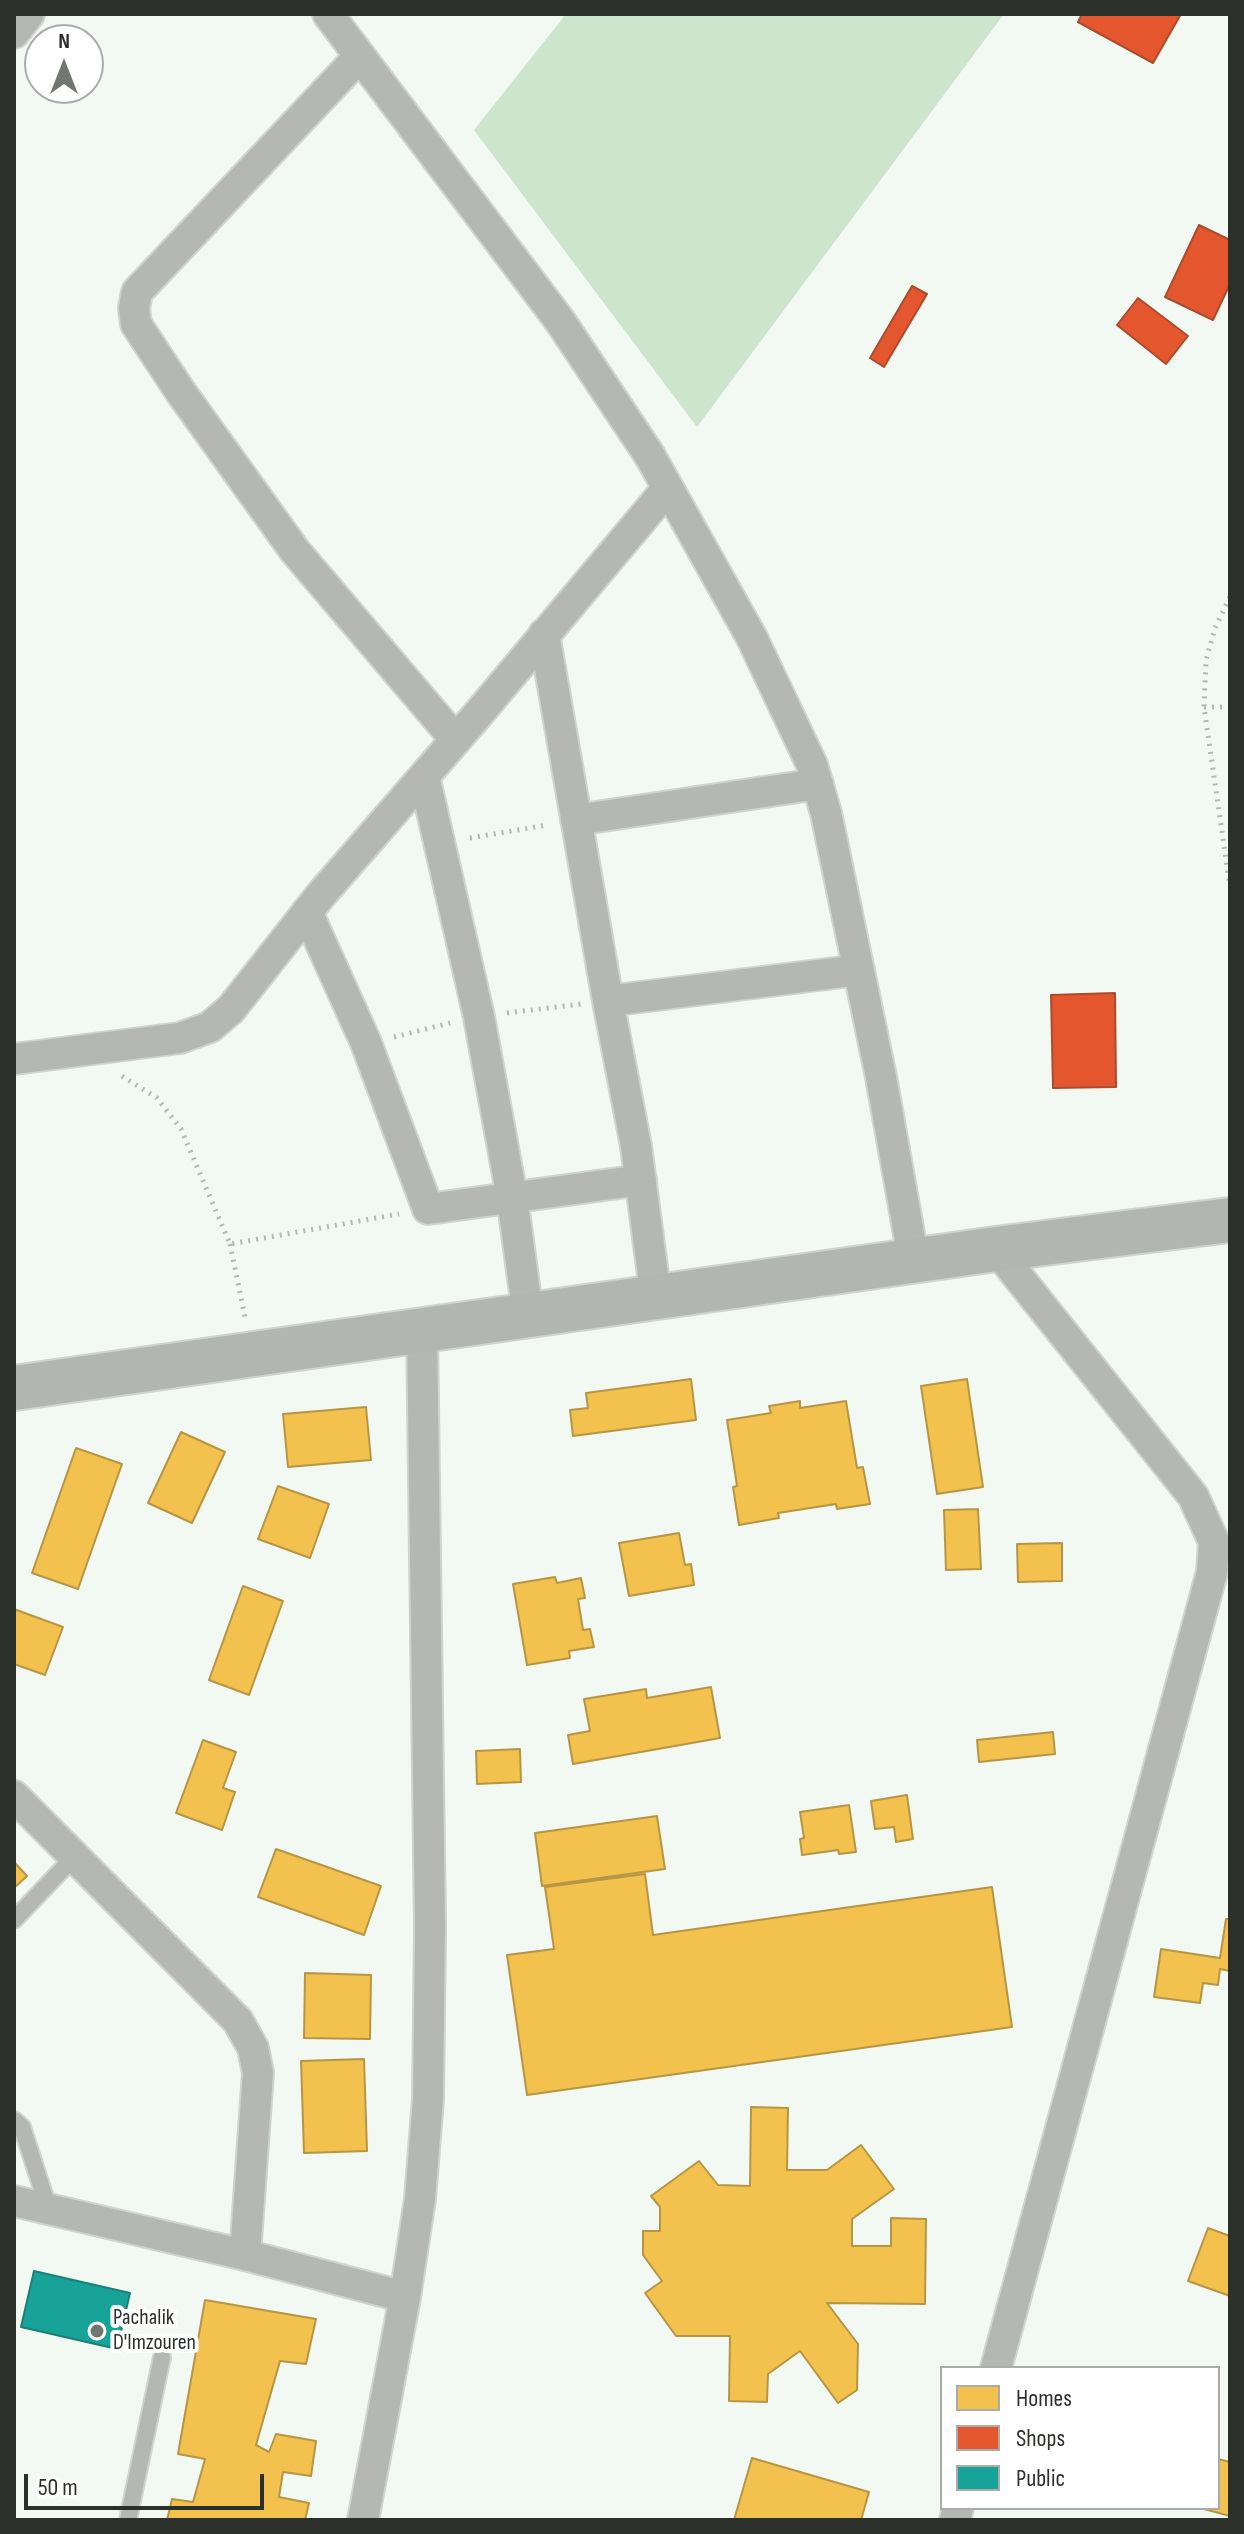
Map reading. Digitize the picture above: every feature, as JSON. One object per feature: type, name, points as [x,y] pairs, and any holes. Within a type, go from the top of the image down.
[{"type":"main road","points":[[14,1388],[996,1249],[1230,1220]]},
{"type":"street","points":[[14,33],[29,14]]},
{"type":"street","points":[[328,14],[560,321],[650,456],[752,638],[812,765],[859,970],[914,1262]]},
{"type":"street","points":[[360,56],[137,292],[134,308],[136,324],[295,551],[456,740]]},
{"type":"street","points":[[14,1059],[180,1038],[210,1027],[231,1009],[307,912],[668,488]]},
{"type":"street","points":[[544,634],[641,1180],[656,1298]]},
{"type":"street","points":[[424,776],[479,1017],[512,1197],[528,1315]]},
{"type":"street","points":[[576,820],[818,784]]},
{"type":"street","points":[[307,912],[366,1043],[428,1209],[641,1180]]},
{"type":"street","points":[[608,1001],[859,970]]},
{"type":"street","points":[[996,1249],[1193,1496],[1214,1542],[1208,1587],[997,2366]]},
{"type":"street","points":[[363,2520],[405,2297],[420,2199],[428,2099],[430,1927],[422,1330]]},
{"type":"street","points":[[14,1796],[238,2021],[253,2048],[258,2073],[245,2255]]},
{"type":"street","points":[[14,2201],[245,2255],[405,2297]]},
{"type":"lane","points":[[14,1920],[74,1857]]},
{"type":"lane","points":[[14,2120],[22,2127],[49,2210]]},
{"type":"lane","points":[[128,2520],[162,2357]]},
{"type":"path","points":[[1230,597],[1215,628],[1206,660],[1204,707],[1230,887]]},
{"type":"path","points":[[1204,707],[1230,707]]},
{"type":"path","points":[[441,843],[576,820]]},
{"type":"path","points":[[76,1052],[157,1098],[181,1129],[230,1244],[253,1354]]},
{"type":"path","points":[[230,1244],[428,1209]]},
{"type":"green space","points":[[566,14],[1004,14],[697,427],[474,130]]},
{"type":"building: Homes","points":[[691,1379],[696,1420],[573,1436],[570,1410],[588,1408],[586,1393]]},
{"type":"building: Homes","points":[[967,1379],[983,1487],[937,1494],[921,1386]]},
{"type":"building: Homes","points":[[800,1401],[800,1408],[846,1401],[857,1468],[863,1467],[870,1504],[837,1509],[836,1504],[778,1513],[779,1518],[739,1525],[733,1487],[737,1486],[727,1420],[771,1413],[769,1406]]},
{"type":"building: Homes","points":[[366,1407],[371,1460],[288,1467],[283,1414]]},
{"type":"building: Homes","points":[[181,1432],[225,1452],[192,1523],[148,1503]]},
{"type":"building: Homes","points":[[76,1448],[122,1464],[78,1589],[32,1573]]},
{"type":"building: Homes","points":[[278,1486],[329,1504],[310,1558],[258,1539]]},
{"type":"building: Homes","points":[[978,1509],[981,1569],[946,1570],[944,1510]]},
{"type":"building: Homes","points":[[679,1533],[685,1565],[691,1564],[694,1585],[629,1596],[619,1543]]},
{"type":"building: Homes","points":[[1062,1543],[1062,1581],[1018,1582],[1017,1544]]},
{"type":"building: Homes","points":[[555,1577],[557,1583],[581,1578],[585,1598],[578,1599],[583,1630],[590,1629],[594,1647],[569,1651],[570,1658],[527,1665],[513,1584]]},
{"type":"building: Homes","points":[[243,1586],[283,1601],[249,1695],[209,1680]]},
{"type":"building: Homes","points":[[14,1609],[63,1627],[45,1675],[14,1664]]},
{"type":"building: Homes","points":[[711,1687],[720,1738],[573,1764],[568,1735],[590,1731],[584,1699],[646,1689],[647,1698]]},
{"type":"building: Homes","points":[[1053,1732],[1055,1754],[979,1762],[977,1740]]},
{"type":"building: Homes","points":[[203,1740],[236,1752],[223,1788],[235,1792],[222,1830],[176,1813]]},
{"type":"building: Homes","points":[[520,1749],[521,1782],[477,1784],[476,1751]]},
{"type":"building: Homes","points":[[907,1795],[913,1839],[896,1842],[894,1827],[875,1829],[871,1801]]},
{"type":"building: Homes","points":[[849,1805],[856,1852],[839,1854],[838,1850],[802,1855],[800,1839],[804,1838],[800,1812]]},
{"type":"building: Homes","points":[[657,1816],[665,1869],[542,1886],[535,1833]]},
{"type":"building: Homes","points":[[276,1849],[381,1886],[364,1935],[258,1897]]},
{"type":"building: Homes","points":[[14,1862],[27,1876],[14,1888]]},
{"type":"building: Homes","points":[[645,1874],[653,1935],[992,1887],[1012,2027],[527,2095],[507,1955],[554,1949],[545,1887]]},
{"type":"building: Homes","points":[[1226,1919],[1230,1919],[1230,1971],[1220,1969],[1218,1985],[1203,1983],[1200,2003],[1154,1997],[1161,1949],[1220,1958]]},
{"type":"building: Homes","points":[[305,1973],[371,1975],[370,2039],[304,2038]]},
{"type":"building: Homes","points":[[364,2059],[367,2151],[304,2153],[301,2061]]},
{"type":"building: Homes","points":[[751,2107],[788,2108],[787,2170],[827,2170],[861,2145],[894,2189],[852,2219],[852,2246],[891,2246],[891,2218],[926,2219],[925,2304],[827,2303],[858,2344],[857,2390],[838,2403],[800,2351],[768,2374],[767,2402],[729,2401],[730,2336],[676,2336],[645,2293],[662,2281],[643,2255],[643,2231],[660,2231],[660,2207],[651,2196],[699,2161],[718,2185],[750,2186]]},
{"type":"building: Homes","points":[[1208,2228],[1230,2236],[1230,2296],[1188,2281]]},
{"type":"building: Homes","points":[[205,2300],[316,2319],[306,2364],[280,2361],[256,2445],[269,2452],[276,2434],[316,2441],[311,2476],[283,2472],[279,2497],[309,2503],[305,2520],[167,2520],[172,2499],[193,2502],[205,2459],[178,2454]]},
{"type":"building: Homes","points":[[752,2458],[869,2492],[861,2520],[734,2520]]},
{"type":"building: Homes","points":[[1220,2460],[1230,2462],[1230,2516],[1208,2510],[1220,2510]]},
{"type":"building: Shops","points":[[1082,14],[1181,14],[1153,63],[1078,22]]},
{"type":"building: Shops","points":[[1199,225],[1230,240],[1230,284],[1213,320],[1165,297]]},
{"type":"building: Shops","points":[[912,286],[927,294],[884,367],[870,358]]},
{"type":"building: Shops","points":[[1138,298],[1188,336],[1166,364],[1117,325]]},
{"type":"building: Shops","points":[[1115,993],[1116,1087],[1053,1088],[1051,995]]},
{"type":"building: Public","points":[[34,2271],[130,2293],[117,2349],[21,2327]]},
{"type":"place","name":"Pachalik D'Imzouren","points":[[97,2331]]}]
